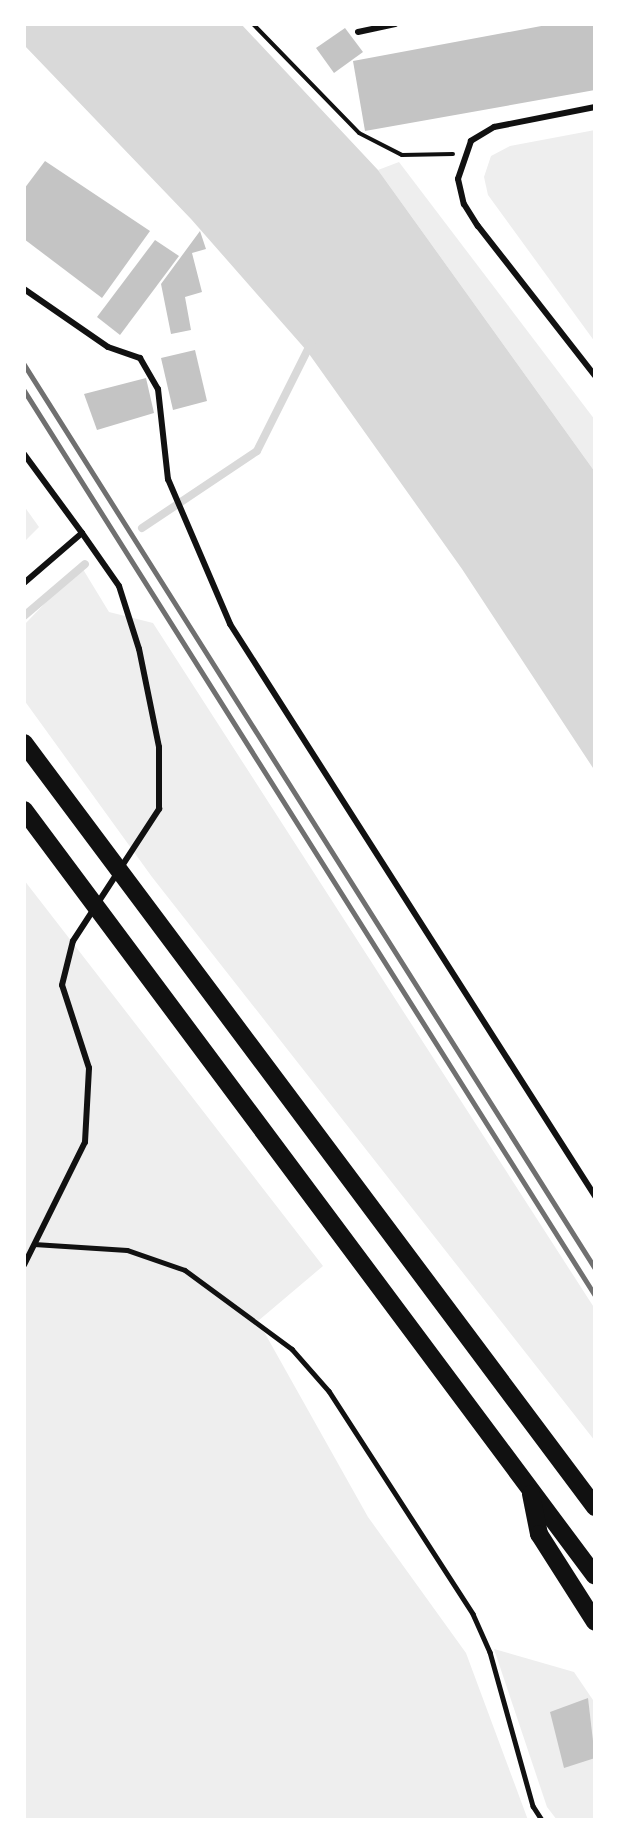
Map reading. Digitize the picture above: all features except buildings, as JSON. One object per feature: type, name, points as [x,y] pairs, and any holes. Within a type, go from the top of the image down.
[{"type":"highway","points":[[24,743],[595,1508]]},
{"type":"highway","points":[[24,810],[595,1576]]},
{"type":"highway","points":[[531,1490],[539,1534],[595,1622]]},
{"type":"street","points":[[358,32],[395,24]]},
{"type":"street","points":[[595,107],[494,127],[471,141],[458,179],[464,204],[595,376]]},
{"type":"street","points":[[24,289],[108,348],[140,358],[158,389],[168,479],[185,525],[231,624],[595,1196]]},
{"type":"street","points":[[24,454],[119,586],[139,649],[159,747],[159,809],[73,941],[62,985],[89,1068],[85,1142],[24,1264]]},
{"type":"street","points":[[24,583],[82,533]]},
{"type":"lane","points":[[34,1244],[127,1250],[185,1270],[292,1348],[321,1382],[473,1614],[490,1652],[533,1806],[542,1820]]},
{"type":"path","points":[[253,24],[359,133],[402,155],[466,153]]},
{"type":"shaded area","points":[[24,24],[241,24],[378,170],[595,472],[595,771],[462,569],[307,351],[191,219],[24,45]]},
{"type":"shaded area","points":[[595,130],[595,342],[488,195],[484,177],[491,156],[510,146]]},
{"type":"shaded area","points":[[399,162],[595,420],[595,472],[378,170]]},
{"type":"shaded area","points":[[24,506],[39,527],[24,542]]},
{"type":"shaded area","points":[[81,566],[109,612],[153,623],[595,1309],[595,1441],[152,877],[24,700],[24,625]]},
{"type":"shaded area","points":[[24,880],[323,1266],[258,1321],[368,1517],[466,1653],[528,1820],[24,1820]]},
{"type":"shaded area","points":[[494,1649],[574,1672],[595,1703],[595,1820],[557,1820],[547,1807]]},
{"type":"waterway","points":[[142,528],[257,451],[311,343]]},
{"type":"waterway","points":[[24,616],[85,564]]},
{"type":"railway","points":[[24,364],[595,1268]]},
{"type":"railway","points":[[24,390],[595,1295]]}]
